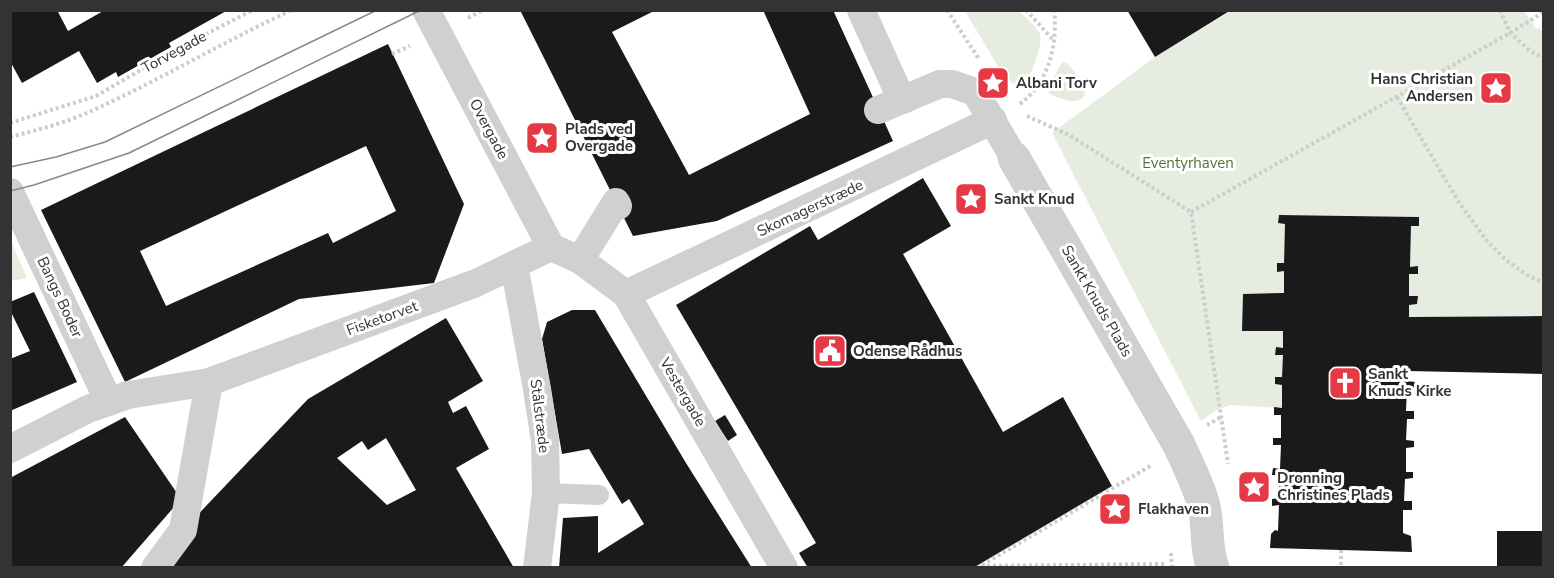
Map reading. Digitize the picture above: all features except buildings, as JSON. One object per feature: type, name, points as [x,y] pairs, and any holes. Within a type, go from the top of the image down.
[{"type":"street","name":"Overgade","points":[[426,10],[551,247]]},
{"type":"street","points":[[861,10],[900,96],[905,99]]},
{"type":"street","points":[[878,110],[940,84],[952,84],[977,94],[1003,115],[1014,158]]},
{"type":"street","name":"Skomagerstræde","points":[[626,294],[1003,115]]},
{"type":"street","name":"Sankt Knuds Plads","points":[[1014,158],[1179,445],[1193,475],[1204,509],[1213,567]]},
{"type":"street","name":"Bangs Boder","points":[[10,192],[99,405]]},
{"type":"street","points":[[580,260],[616,202],[618,206]]},
{"type":"street","name":"Vestergade","points":[[551,247],[580,260],[626,294],[784,567]]},
{"type":"street","name":"Fisketorvet","points":[[10,449],[99,405],[128,395],[209,382],[476,283],[551,247]]},
{"type":"street","name":"Stålstræde","points":[[514,265],[545,441],[546,493],[537,567]]},
{"type":"street","points":[[155,567],[183,530],[209,382]]},
{"type":"lane","points":[[546,493],[599,495]]},
{"type":"path","name":"Torvegade","points":[[10,123],[96,96],[177,49],[253,10]]},
{"type":"path","points":[[10,137],[87,113],[292,10]]},
{"type":"path","points":[[947,10],[984,67]]},
{"type":"path","points":[[1026,10],[1055,42]]},
{"type":"path","points":[[1003,115],[1036,89],[1055,42],[1054,10]]},
{"type":"path","points":[[1500,10],[1510,33],[1530,51],[1544,58]]},
{"type":"path","points":[[1191,212],[1544,12]]},
{"type":"path","points":[[1396,96],[1460,204],[1487,241],[1506,260],[1544,283]]},
{"type":"path","points":[[1022,113],[1069,135],[1191,212],[1220,409]]},
{"type":"path","points":[[980,567],[1152,465],[1155,474]]},
{"type":"path","points":[[1172,549],[1172,567]]},
{"type":"path","points":[[1341,550],[1341,567]]},
{"type":"path","points":[[980,567],[1164,564]]},
{"type":"green space","points":[[965,11],[1019,11],[1035,27],[1039,32],[1040,43],[1026,83],[1015,84],[1005,78]]},
{"type":"green space","name":"Eventyrhaven","points":[[1231,11],[1527,11],[1543,33],[1543,316],[1409,317],[1409,305],[1417,304],[1418,297],[1409,296],[1409,274],[1417,274],[1418,267],[1410,267],[1411,226],[1419,226],[1419,217],[1279,215],[1279,223],[1285,224],[1284,263],[1278,263],[1278,272],[1284,271],[1284,293],[1242,331],[1283,331],[1283,348],[1276,348],[1275,354],[1283,355],[1282,377],[1275,377],[1275,384],[1282,385],[1282,408],[1230,405],[1215,411],[1201,421],[1052,133],[1155,57]]},
{"type":"green space","points":[[1064,62],[1084,83],[1086,92],[1079,100],[1066,100],[1049,93],[1048,87]]},
{"type":"green space","points":[[11,241],[27,278],[11,281]]},
{"type":"pier","points":[[1524,10],[1543,11],[1543,25],[1536,29]]},
{"type":"tram line","points":[[10,167],[56,157],[105,142],[377,10]]},
{"type":"tram line","points":[[10,191],[129,153],[421,10]]},
{"type":"place","name":"Albani Torv","points":[[993,83]]},
{"type":"place","name":"Hans Christian Andersen","points":[[1496,88]]},
{"type":"place","name":"Plads ved Overgade","points":[[542,138]]},
{"type":"place","name":"Sankt Knud","points":[[971,199]]},
{"type":"place","name":"Odense Rådhus","points":[[830,351]]},
{"type":"place","name":"Sankt Knuds Kirke","points":[[1345,383]]},
{"type":"place","name":"Dronning Christines Plads","points":[[1254,487]]},
{"type":"place","name":"Flakhaven","points":[[1115,509]]}]
